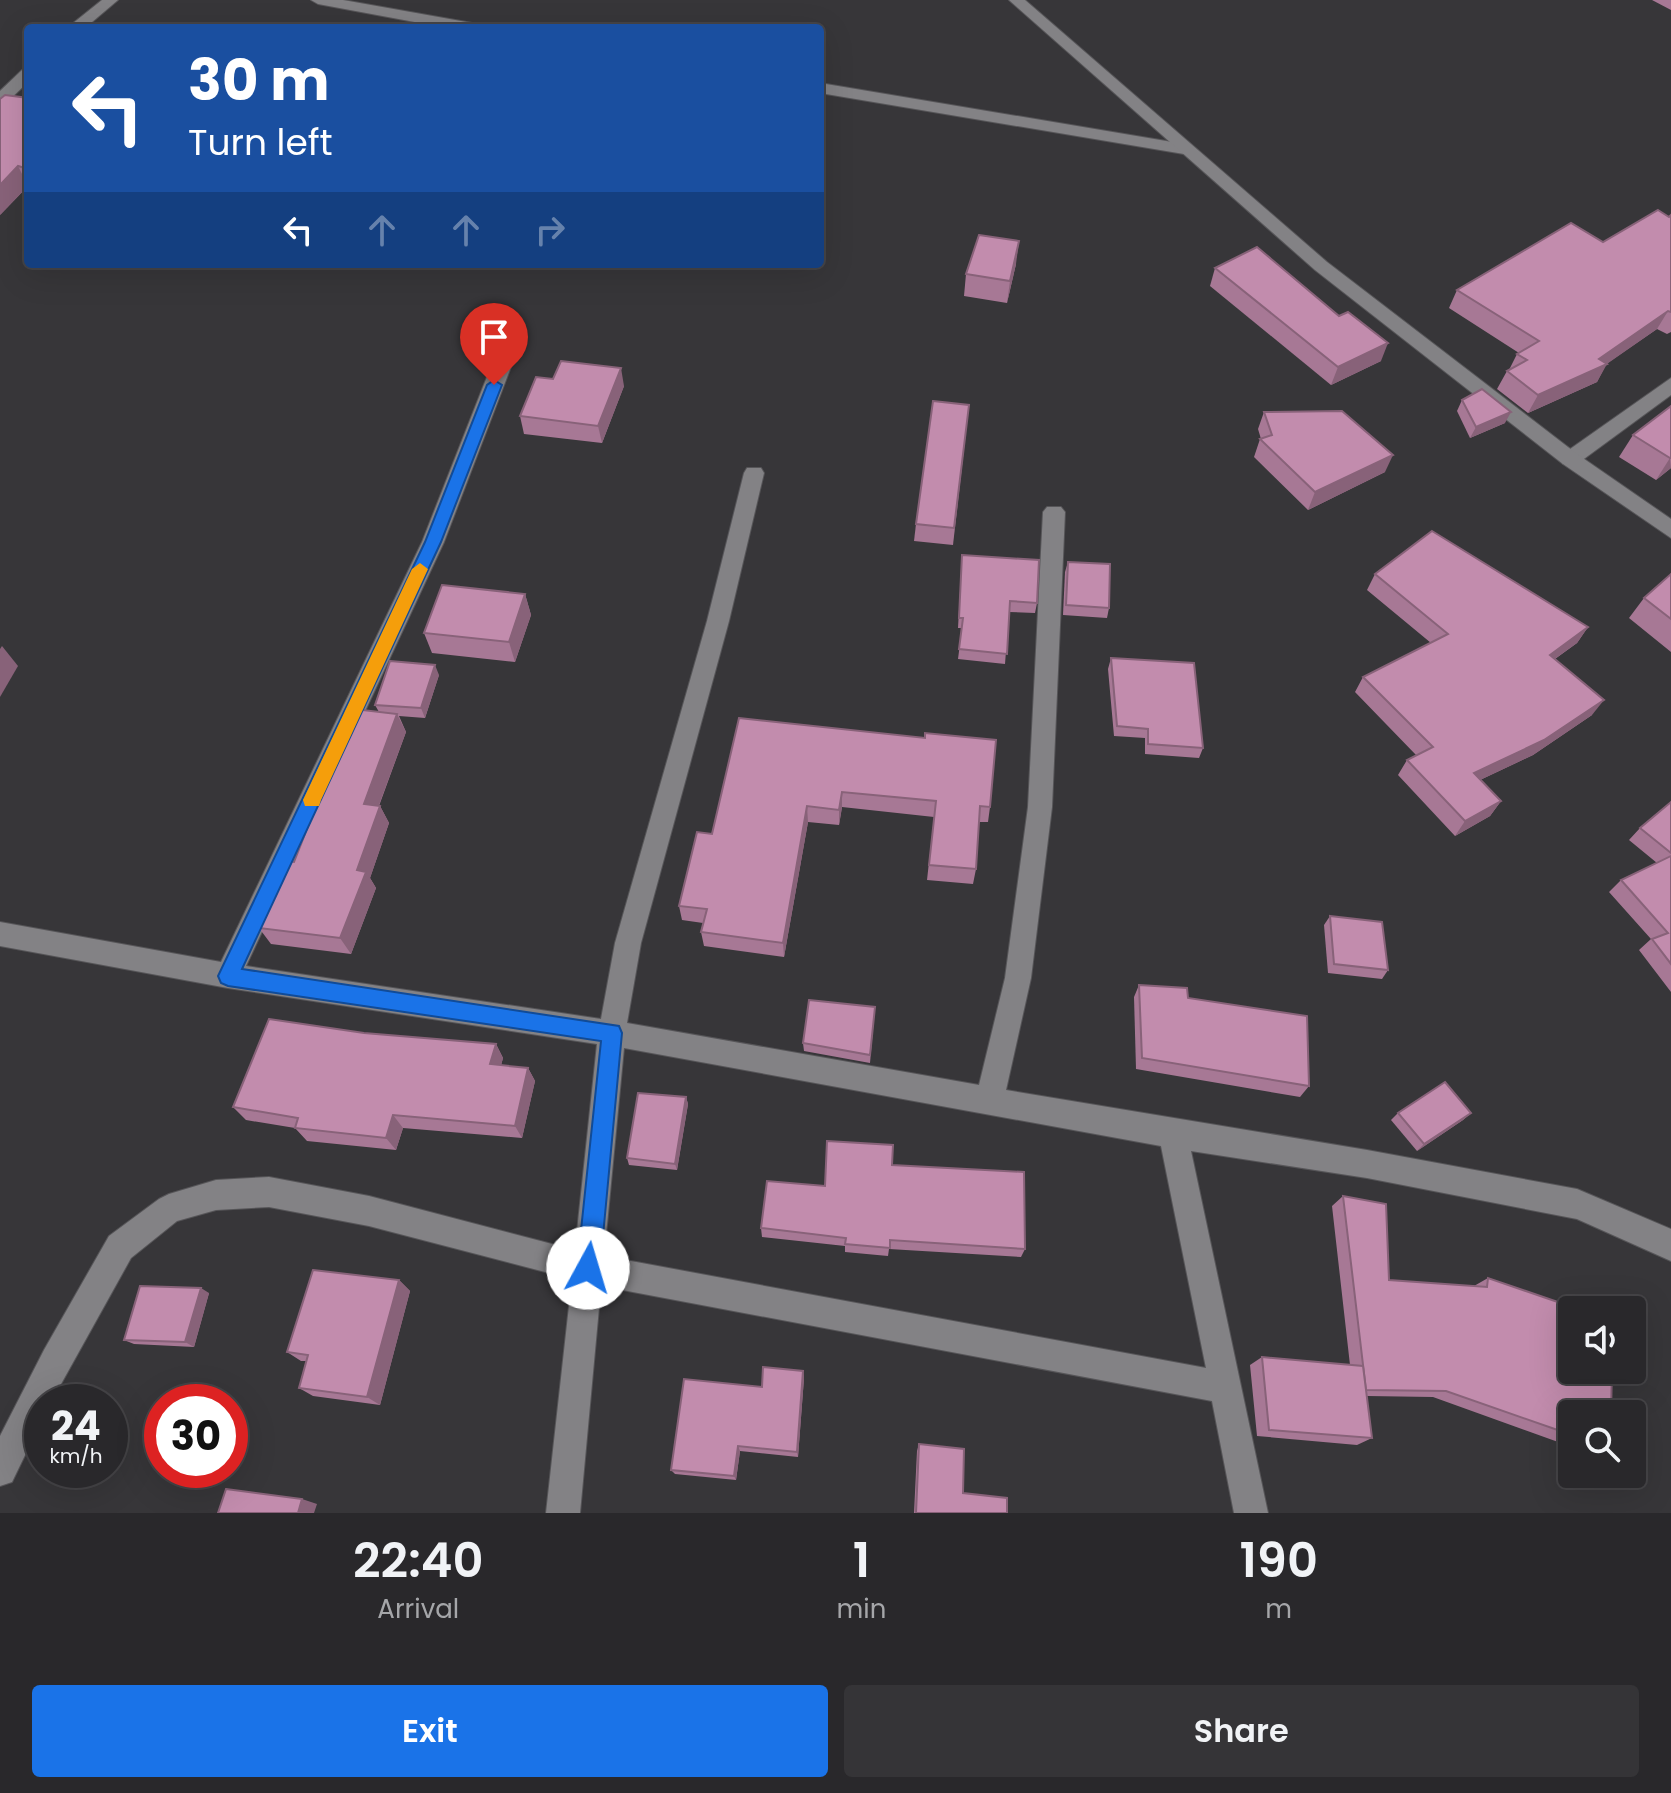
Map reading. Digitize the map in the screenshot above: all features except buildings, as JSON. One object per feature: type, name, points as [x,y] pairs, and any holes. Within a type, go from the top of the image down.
[{"type":"street","points":[[80,24],[111,0]]},
{"type":"street","points":[[318,0],[450,24]]},
{"type":"street","points":[[1016,0],[1321,266],[1570,459],[1671,530]]},
{"type":"street","points":[[0,100],[24,77]]},
{"type":"street","points":[[824,89],[1184,149]]},
{"type":"street","points":[[228,976],[433,542],[504,359]]},
{"type":"street","points":[[1570,459],[1671,385]]},
{"type":"street","points":[[563,1513],[612,1033],[628,943],[718,621],[754,473]]},
{"type":"street","points":[[989,1101],[1018,978],[1040,807],[1054,512]]},
{"type":"street","points":[[0,934],[228,976],[612,1033],[1173,1134],[1367,1164],[1577,1204],[1655,1236],[1671,1246]]},
{"type":"street","points":[[1173,1134],[1251,1513]]},
{"type":"street","points":[[0,1470],[55,1361],[120,1247],[169,1209],[216,1195],[269,1192],[369,1211],[588,1268],[1227,1388]]},
{"type":"slow traffic","points":[[312,800],[420,569]]},
{"type":"route","points":[[494,385],[433,542],[228,976],[612,1033],[588,1268]]}]
